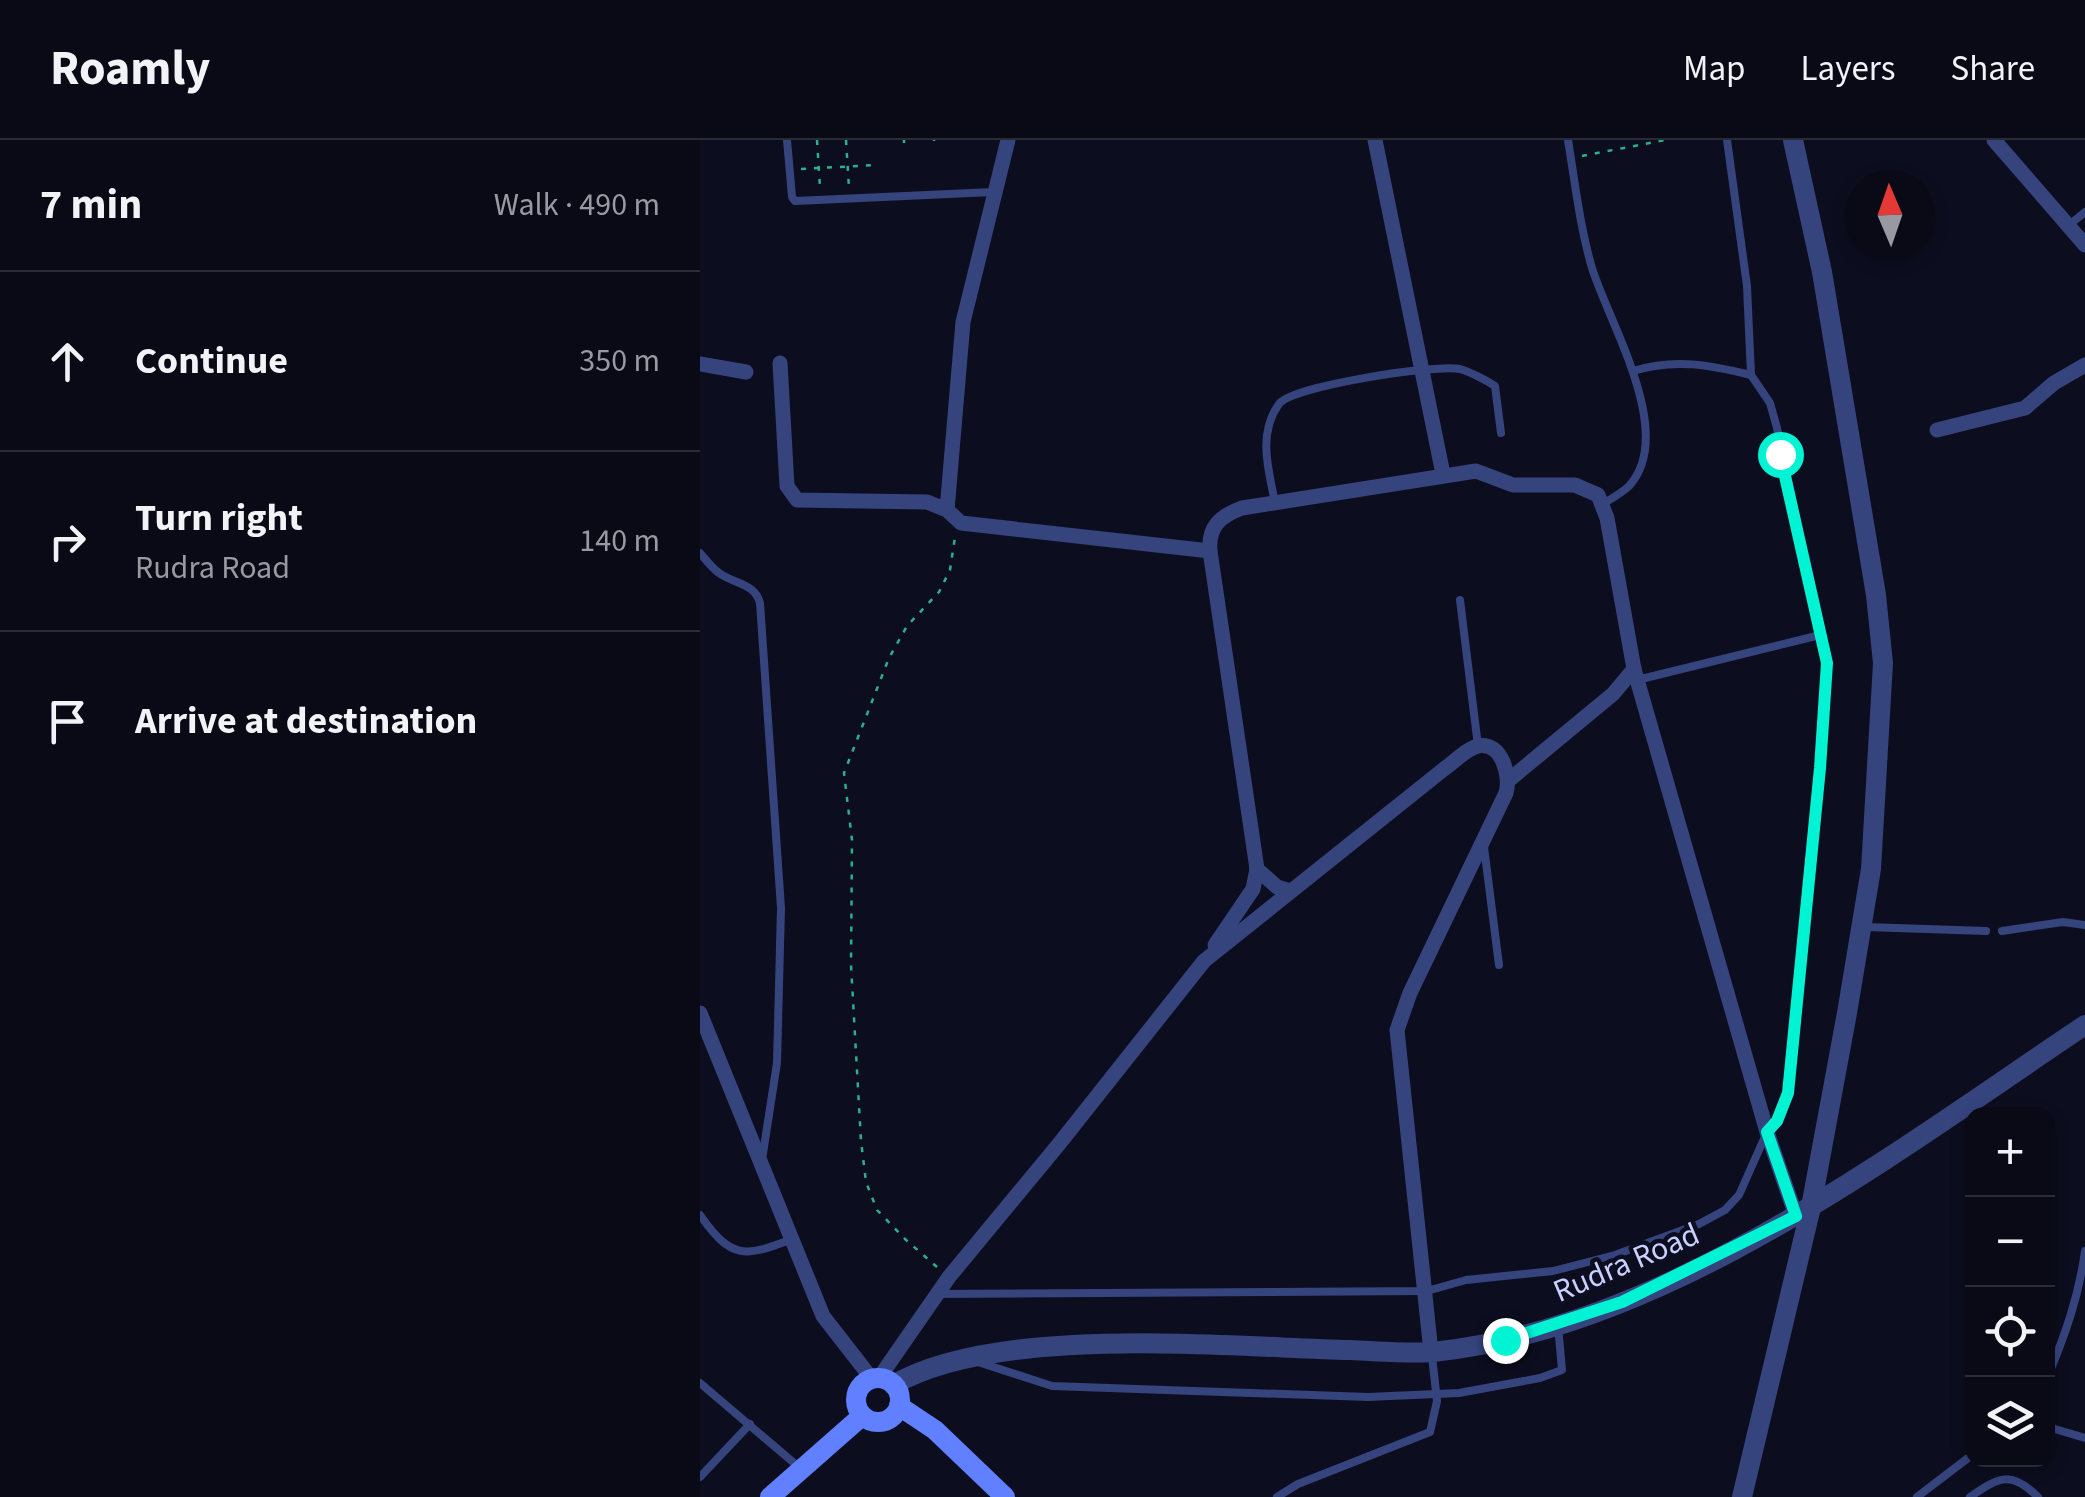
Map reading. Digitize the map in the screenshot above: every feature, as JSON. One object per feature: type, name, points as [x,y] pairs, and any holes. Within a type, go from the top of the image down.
[{"type":"main road","points":[[881,1381],[900,1398],[896,1413],[876,1422],[862,1416],[856,1394],[865,1382],[881,1381]]},
{"type":"main road","points":[[899,1406],[936,1430],[1006,1497]]},
{"type":"main road","points":[[770,1497],[862,1416]]},
{"type":"street","points":[[951,515],[962,322],[1008,140]]},
{"type":"street","points":[[1375,140],[1443,474]]},
{"type":"street","points":[[1742,1497],[1872,869],[1884,663],[1822,272],[1793,140]]},
{"type":"street","points":[[2000,142],[2085,245]]},
{"type":"street","points":[[780,363],[787,486],[791,496],[808,502],[921,502],[1006,530],[1210,552]]},
{"type":"street","points":[[700,364],[746,372]]},
{"type":"street","points":[[1936,430],[2025,408],[2054,383],[2085,365]]},
{"type":"street","points":[[700,1012],[823,1316],[881,1381],[949,1277],[1204,960],[1248,898],[1257,869],[1210,552],[1209,538],[1218,521],[1226,514],[1276,503],[1443,474],[1476,471],[1513,485],[1576,485],[1598,495],[1603,504],[1635,674],[1767,1132],[1803,1212]]},
{"type":"street","points":[[1509,780],[1635,674]]},
{"type":"street","points":[[1204,960],[1444,769],[1478,746],[1498,754],[1509,773],[1506,793],[1410,993],[1397,1030],[1431,1352]]},
{"type":"street","points":[[1257,869],[1277,887],[1290,891]]},
{"type":"street","name":"Rudra Road","points":[[881,1381],[969,1358],[1032,1349],[1109,1345],[1431,1352],[1505,1340],[1636,1296],[1803,1212],[2085,1025]]},
{"type":"lane","points":[[787,140],[793,200],[994,192]]},
{"type":"lane","points":[[1568,140],[1593,270],[1633,371],[1645,425],[1644,453],[1630,486],[1603,504]]},
{"type":"lane","points":[[938,1294],[1426,1291],[1466,1280],[1553,1271],[1615,1256],[1699,1224],[1740,1196],[1788,1093],[1827,663],[1778,428],[1770,403],[1751,375],[1747,286],[1727,140]]},
{"type":"lane","points":[[2068,225],[2085,212]]},
{"type":"lane","points":[[1633,371],[1680,362],[1751,375]]},
{"type":"lane","points":[[1276,503],[1266,436],[1280,403],[1288,395],[1310,388],[1421,370],[1462,370],[1495,386],[1502,433]]},
{"type":"lane","points":[[700,554],[717,572],[751,588],[760,603],[781,908],[777,1063],[762,1164]]},
{"type":"lane","points":[[1460,600],[1478,746]]},
{"type":"lane","points":[[1635,674],[1820,634]]},
{"type":"lane","points":[[1483,843],[1499,965]]},
{"type":"lane","points":[[2002,931],[2063,922],[2085,924]]},
{"type":"lane","points":[[1861,926],[1986,931]]},
{"type":"lane","points":[[700,1215],[735,1251],[758,1252],[792,1239]]},
{"type":"lane","points":[[2055,1359],[2083,1278],[2085,1252]]},
{"type":"lane","points":[[969,1358],[1052,1386],[1309,1396],[1436,1394],[1554,1375],[1564,1363],[1558,1323]]},
{"type":"lane","points":[[1276,1497],[1298,1484],[1430,1432],[1436,1394],[1431,1352]]},
{"type":"lane","points":[[700,1382],[750,1424],[796,1471],[780,1497]]},
{"type":"lane","points":[[700,1478],[750,1424]]},
{"type":"lane","points":[[2055,1429],[2085,1438]]},
{"type":"lane","points":[[1917,1497],[1965,1460]]},
{"type":"lane","points":[[1970,1497],[2003,1478],[2012,1478],[2038,1497]]},
{"type":"path","points":[[817,140],[821,201]]},
{"type":"path","points":[[846,140],[849,198]]},
{"type":"path","points":[[1571,158],[1665,140]]},
{"type":"path","points":[[789,170],[876,164]]},
{"type":"path","points":[[949,1277],[904,1239],[878,1210],[866,1182],[860,1141],[851,965],[852,840],[844,773],[889,658],[907,626],[939,592],[950,570],[951,515]]},
{"type":"route","points":[[1505,1340],[1622,1302],[1796,1216],[1767,1132],[1777,1121],[1788,1093],[1827,663],[1780,454]]}]
